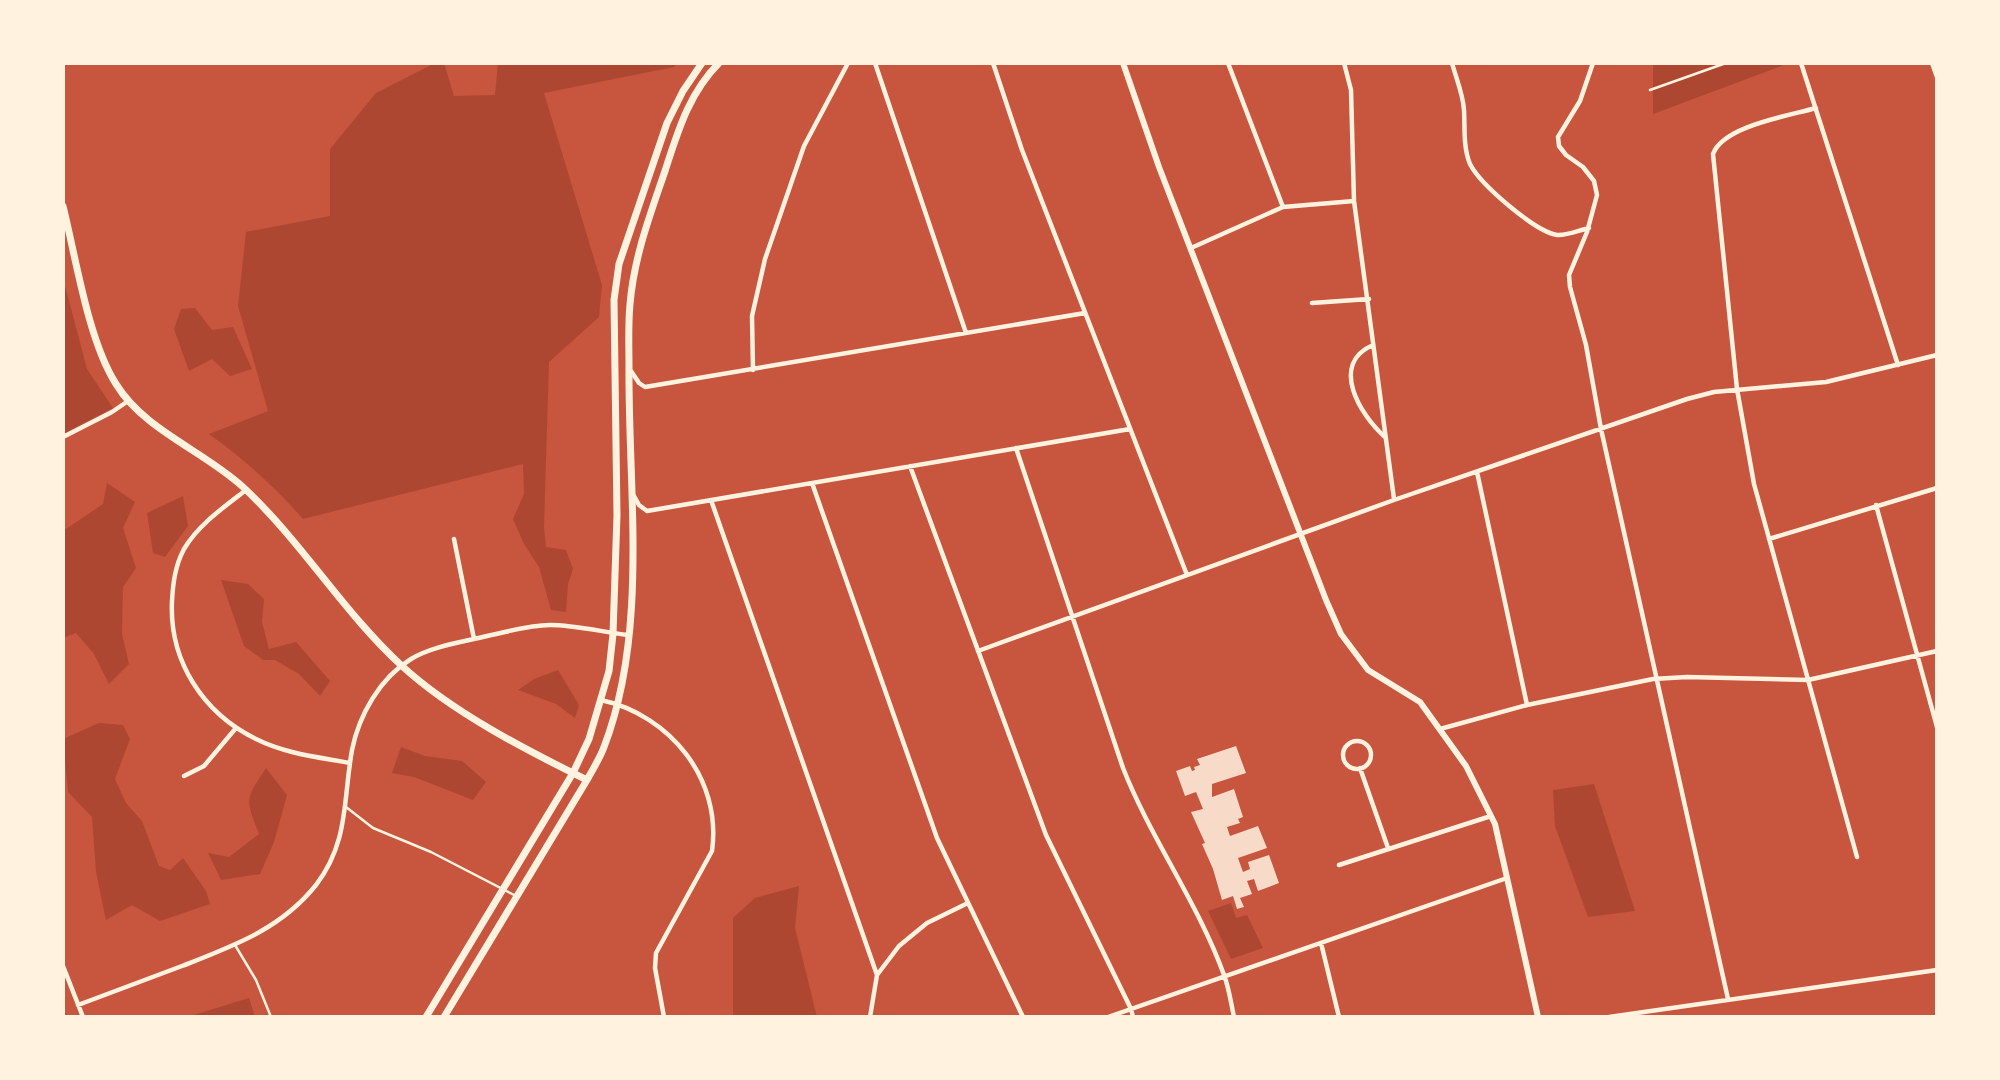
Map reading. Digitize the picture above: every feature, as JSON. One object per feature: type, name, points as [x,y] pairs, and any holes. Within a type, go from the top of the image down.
[{"type":"main road","points":[[425,1017],[573,773],[589,739],[601,700],[609,671],[613,634],[617,515],[614,300],[619,264],[667,123],[683,91],[702,63]]},
{"type":"main road","points":[[444,1017],[587,780],[604,747],[617,703],[628,635],[633,578],[629,308],[639,246],[682,119],[704,79],[719,63]]},
{"type":"main road","points":[[1123,63],[1159,167],[1341,634],[1368,670],[1420,702],[1466,766],[1491,816],[1538,1017]]},
{"type":"main road","points":[[63,206],[96,338],[108,369],[128,401],[246,490],[278,522],[372,636],[401,666],[432,692],[506,737],[587,780]]},
{"type":"main road","points":[[615,391],[629,392]]},
{"type":"main road","points":[[617,515],[631,514]]},
{"type":"street","points":[[753,370],[752,316],[765,259],[804,146],[848,63]]},
{"type":"street","points":[[875,63],[966,334]]},
{"type":"street","points":[[993,63],[1022,150],[1187,575]]},
{"type":"street","points":[[1228,63],[1283,206]]},
{"type":"street","points":[[1344,63],[1351,90],[1354,201],[1394,500]]},
{"type":"street","points":[[1452,63],[1464,107],[1465,148],[1471,166],[1503,200],[1529,220],[1558,235],[1589,228]]},
{"type":"street","points":[[1592,63],[1580,101],[1558,137],[1559,146],[1566,155],[1583,167],[1594,181],[1597,195],[1589,228],[1569,275],[1570,287],[1586,345],[1601,429],[1728,999]]},
{"type":"street","points":[[1801,63],[1898,365]]},
{"type":"street","points":[[1932,63],[1937,77]]},
{"type":"street","points":[[1816,108],[1744,129],[1724,138],[1713,154],[1737,389],[1754,484],[1857,857]]},
{"type":"street","points":[[1191,248],[1283,206],[1354,201]]},
{"type":"street","points":[[1312,303],[1369,299]]},
{"type":"street","points":[[629,368],[645,387],[1085,313]]},
{"type":"street","points":[[1373,345],[1359,351],[1351,364],[1350,379],[1372,426],[1385,438]]},
{"type":"street","points":[[978,651],[1394,500],[1687,399],[1737,389],[1826,382],[1937,355]]},
{"type":"street","points":[[63,436],[128,401]]},
{"type":"street","points":[[631,491],[639,505],[647,511],[1130,429]]},
{"type":"street","points":[[1016,449],[1138,804],[1200,920],[1225,976],[1234,1017]]},
{"type":"street","points":[[910,466],[1046,835],[1133,1017]]},
{"type":"street","points":[[1477,472],[1527,705]]},
{"type":"street","points":[[812,483],[937,838],[1023,1017]]},
{"type":"street","points":[[1769,539],[1937,488]]},
{"type":"street","points":[[246,490],[191,539],[178,562],[172,588],[172,626],[181,662],[208,702],[236,728],[276,748],[350,763]]},
{"type":"street","points":[[711,500],[877,975]]},
{"type":"street","points":[[1877,505],[1937,727]]},
{"type":"street","points":[[454,539],[474,639]]},
{"type":"street","points":[[78,1005],[252,938],[284,918],[316,885],[335,853],[342,834],[350,763],[358,728],[385,681],[401,666],[413,658],[474,639],[549,625],[628,635]]},
{"type":"street","points":[[1440,729],[1527,705],[1657,679],[1687,677],[1808,680],[1937,651]]},
{"type":"street","points":[[601,700],[617,703],[635,712],[683,747],[698,772],[709,802],[714,839],[712,851],[656,953],[655,968],[664,1017]]},
{"type":"street","points":[[184,776],[204,766],[236,728]]},
{"type":"street","points":[[1358,741],[1368,746],[1371,754],[1367,765],[1360,768],[1348,765],[1343,755],[1348,744],[1358,741]]},
{"type":"street","points":[[1360,768],[1388,848]]},
{"type":"street","points":[[1339,864],[1491,816]]},
{"type":"street","points":[[1108,1017],[1507,878]]},
{"type":"street","points":[[870,1017],[877,975],[899,946],[941,915],[968,903]]},
{"type":"street","points":[[1321,943],[1339,1017]]},
{"type":"street","points":[[63,967],[83,1017]]},
{"type":"street","points":[[1609,1017],[1937,970]]},
{"type":"lane","points":[[1650,90],[1726,63]]},
{"type":"lane","points":[[346,807],[373,828],[430,852],[517,897]]},
{"type":"lane","points":[[235,945],[256,980],[271,1017]]},
{"type":"shaded area","points":[[435,63],[444,63],[454,96],[495,95],[498,63],[677,63],[674,67],[544,93],[602,285],[599,317],[549,362],[544,527],[546,547],[566,550],[573,569],[568,584],[566,612],[551,610],[539,567],[524,544],[513,519],[524,494],[523,464],[303,519],[259,474],[209,434],[268,411],[238,306],[246,232],[330,216],[330,149],[376,93]]},
{"type":"shaded area","points":[[1653,63],[1789,63],[1653,114]]},
{"type":"shaded area","points":[[63,278],[87,369],[113,408],[63,434]]},
{"type":"shaded area","points":[[195,308],[212,330],[233,327],[252,369],[230,376],[212,359],[189,371],[174,329],[181,309]]},
{"type":"shaded area","points":[[107,483],[135,502],[123,528],[136,568],[123,587],[122,634],[129,664],[109,684],[94,654],[76,633],[63,638],[63,531],[103,504]]},
{"type":"shaded area","points":[[183,496],[188,526],[165,557],[153,553],[147,513]]},
{"type":"shaded area","points":[[221,580],[248,584],[264,599],[262,622],[269,649],[296,642],[330,681],[320,696],[299,674],[275,660],[263,660],[244,646]]},
{"type":"shaded area","points":[[558,670],[579,705],[575,718],[556,704],[518,690],[534,679]]},
{"type":"shaded area","points":[[99,723],[123,725],[130,739],[115,779],[126,803],[142,821],[159,866],[170,870],[183,858],[206,891],[210,904],[160,921],[132,905],[106,920],[96,872],[92,817],[68,792],[63,739]]},
{"type":"shaded area","points":[[401,747],[425,756],[462,761],[486,782],[473,800],[414,777],[392,773]]},
{"type":"shaded area","points":[[266,768],[287,795],[274,842],[260,874],[221,880],[208,853],[229,857],[259,834],[249,800]]},
{"type":"shaded area","points":[[1594,784],[1635,911],[1588,917],[1555,826],[1553,790]]},
{"type":"shaded area","points":[[799,886],[795,928],[817,1017],[733,1017],[733,918],[755,898]]},
{"type":"shaded area","points":[[1231,903],[1236,918],[1247,915],[1263,948],[1231,959],[1208,911]]},
{"type":"shaded area","points":[[249,998],[255,1017],[187,1017]]},
{"type":"building","points":[[1236,746],[1246,773],[1212,784],[1212,797],[1234,789],[1243,817],[1238,819],[1240,823],[1227,827],[1230,836],[1258,826],[1267,848],[1238,858],[1243,872],[1250,869],[1248,862],[1269,855],[1279,883],[1258,891],[1254,879],[1247,881],[1252,894],[1240,898],[1244,907],[1237,909],[1233,896],[1222,900],[1202,844],[1205,843],[1191,812],[1203,809],[1196,792],[1185,796],[1176,771],[1190,766],[1192,771],[1195,770],[1194,767],[1200,765],[1197,759]]}]
